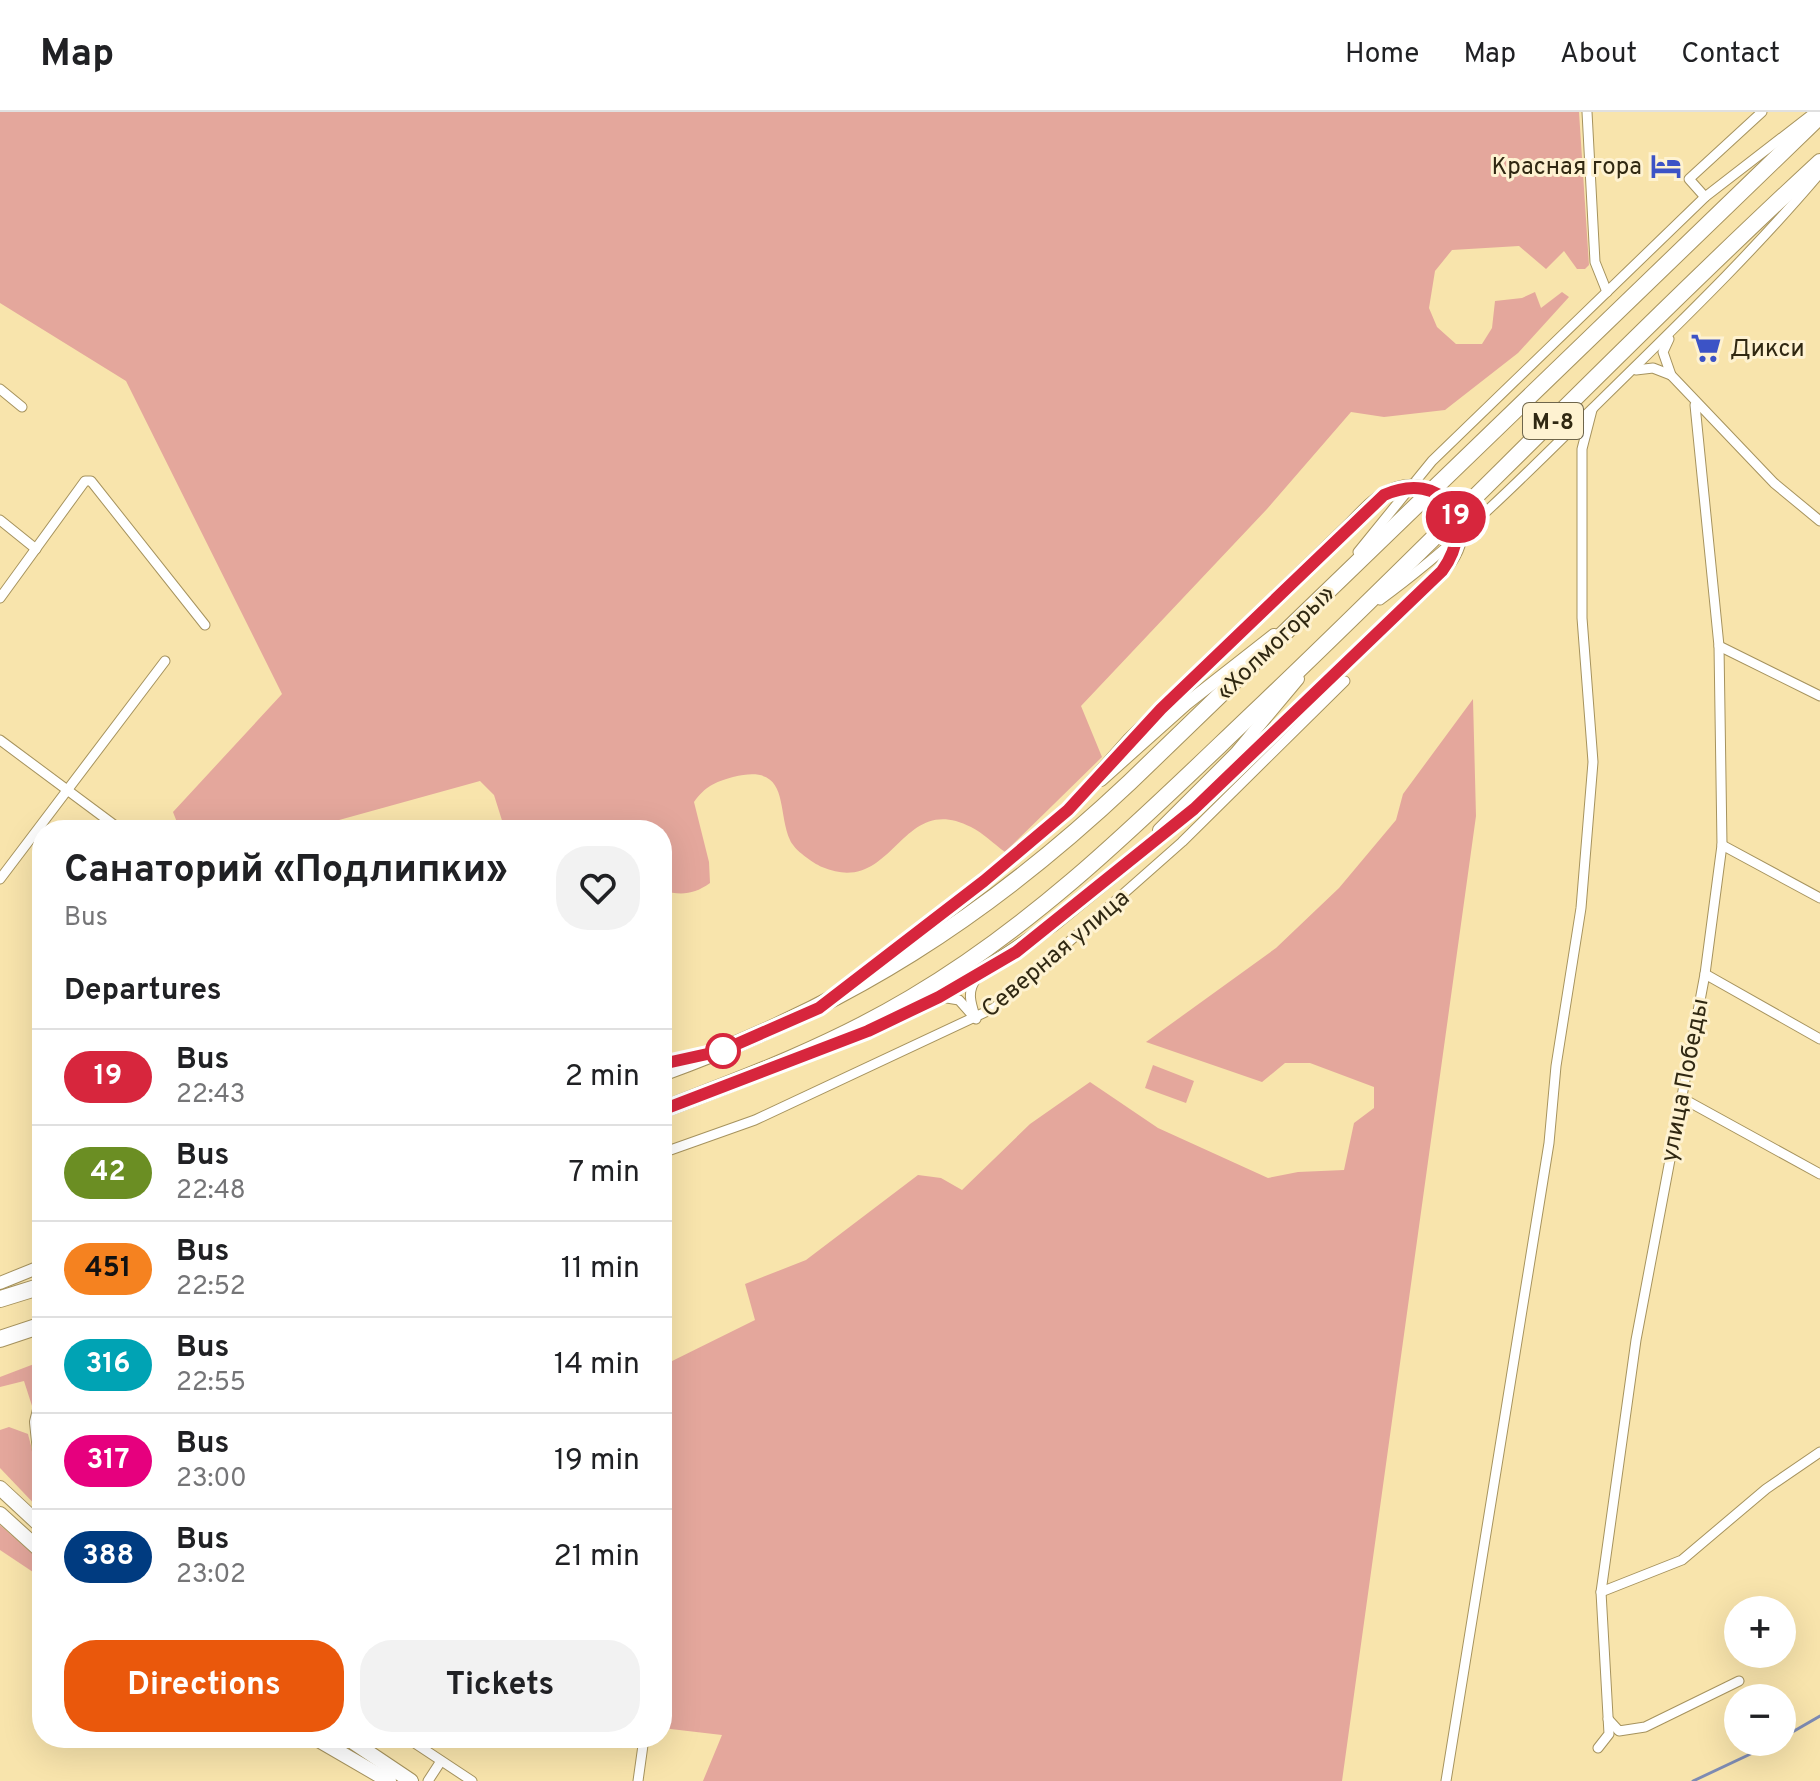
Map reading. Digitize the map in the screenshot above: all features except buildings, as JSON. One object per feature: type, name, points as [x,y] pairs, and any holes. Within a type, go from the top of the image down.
[{"type":"highway","name":"«Холмогоры»","points":[[672,1069],[819,1008],[880,976],[1035,869],[1130,782],[1820,116]]},
{"type":"highway","name":"«Холмогоры»","points":[[672,1106],[804,1054],[912,997],[1051,900],[1106,852],[1330,639],[1820,162]]},
{"type":"highway","points":[[0,1299],[32,1289]]},
{"type":"highway","points":[[0,1342],[32,1329]]},
{"type":"main road","points":[[804,1054],[868,1031],[939,997],[980,973],[1053,924],[1233,773],[1442,571],[1458,544],[1458,520],[1443,498],[1429,490],[1400,488],[1372,504],[1129,741],[1068,810],[984,881],[819,1008]]},
{"type":"main road","points":[[0,1488],[32,1518]]},
{"type":"main road","points":[[0,1514],[32,1543]]},
{"type":"main road","points":[[332,1748],[389,1781]]},
{"type":"main road","points":[[362,1748],[411,1781]]},
{"type":"street","points":[[1587,112],[1595,262],[1607,292]]},
{"type":"street","points":[[1705,197],[1689,179],[1762,112]]},
{"type":"street","points":[[1323,596],[1432,461],[1705,197],[1815,112]]},
{"type":"street","points":[[1344,625],[1430,564],[1561,440],[1748,256],[1820,173]]},
{"type":"street","points":[[1673,331],[1663,352],[1671,375],[1695,405],[1774,483],[1820,521]]},
{"type":"street","points":[[1632,371],[1653,368],[1671,375]]},
{"type":"street","points":[[0,389],[22,407]]},
{"type":"street","name":"улица Победы","points":[[1598,1748],[1609,1734],[1601,1592],[1636,1340],[1705,974],[1722,845],[1719,646],[1695,405]]},
{"type":"street","points":[[1446,1781],[1549,1143],[1556,1066],[1581,908],[1593,762],[1582,618],[1582,449],[1592,410]]},
{"type":"street","points":[[1561,440],[1575,441],[1582,449]]},
{"type":"street","points":[[0,598],[85,481],[91,481],[205,625]]},
{"type":"street","points":[[0,520],[36,549]]},
{"type":"street","points":[[1068,810],[1186,704],[1306,612]]},
{"type":"street","points":[[1129,861],[1236,753],[1330,639]]},
{"type":"street","points":[[1719,646],[1820,696]]},
{"type":"street","points":[[45,820],[165,661]]},
{"type":"street","name":"Северная улица","points":[[672,1149],[755,1120],[994,1008],[1125,895],[1345,681]]},
{"type":"street","points":[[0,740],[107,820]]},
{"type":"street","points":[[0,879],[32,837]]},
{"type":"street","points":[[1722,845],[1820,898]]},
{"type":"street","points":[[976,1019],[970,998],[971,984],[980,973]]},
{"type":"street","points":[[1705,974],[1820,1039]]},
{"type":"street","points":[[939,997],[959,1000],[976,1019]]},
{"type":"street","points":[[672,1062],[721,1051]]},
{"type":"street","points":[[1680,1097],[1820,1174]]},
{"type":"street","points":[[0,1281],[32,1270]]},
{"type":"street","points":[[1601,1592],[1682,1560],[1766,1489],[1820,1452]]},
{"type":"street","points":[[1608,1719],[1619,1731],[1645,1727],[1739,1681]]},
{"type":"street","points":[[422,1748],[472,1781]]},
{"type":"street","points":[[638,1781],[643,1748]]},
{"type":"street","points":[[428,1781],[441,1761]]},
{"type":"shaded area","points":[[0,112],[1579,112],[1589,265],[1585,269],[1577,269],[1564,251],[1546,269],[1519,246],[1452,250],[1435,271],[1429,308],[1437,327],[1456,344],[1482,344],[1492,328],[1495,301],[1522,298],[1535,292],[1541,308],[1562,292],[1569,297],[1518,353],[1445,410],[1384,417],[1351,412],[1267,509],[1081,706],[1102,757],[1005,852],[975,829],[947,819],[928,822],[911,832],[866,869],[846,873],[822,867],[792,844],[773,782],[764,776],[752,774],[715,783],[694,802],[709,862],[710,883],[687,893],[672,892],[672,820],[502,820],[494,795],[480,781],[339,820],[176,820],[173,812],[282,694],[126,381],[0,303]]},
{"type":"shaded area","points":[[1473,699],[1476,816],[1342,1781],[703,1781],[722,1735],[672,1729],[672,1361],[755,1320],[745,1284],[806,1260],[918,1175],[941,1178],[962,1190],[1030,1124],[1090,1082],[1158,1128],[1268,1178],[1298,1172],[1344,1170],[1354,1123],[1374,1108],[1374,1087],[1310,1063],[1285,1063],[1262,1082],[1146,1042],[1276,948],[1339,888],[1396,820],[1403,794]]},
{"type":"shaded area","points":[[1153,1065],[1194,1081],[1186,1103],[1145,1088]]},
{"type":"shaded area","points":[[32,1365],[32,1406],[24,1381],[0,1387],[0,1377]]},
{"type":"shaded area","points":[[9,1427],[28,1434],[32,1449],[32,1502],[0,1468],[0,1430]]},
{"type":"shaded area","points":[[0,1525],[32,1553],[32,1571],[0,1550]]},
{"type":"waterway","points":[[1796,1730],[1820,1716]]},
{"type":"waterway","points":[[1693,1781],[1746,1756]]},
{"type":"bus line","name":"19","points":[[672,1062],[721,1051],[819,1008],[984,881],[1068,810],[1161,709],[1384,495],[1414,486],[1443,498],[1452,509],[1458,520],[1458,544],[1442,571],[1194,809],[1053,924],[1016,952],[912,1010],[868,1031],[672,1106]]},
{"type":"place","name":"Красная гора","points":[[1666,166]]},
{"type":"place","name":"Дикси","points":[[1706,348]]}]
